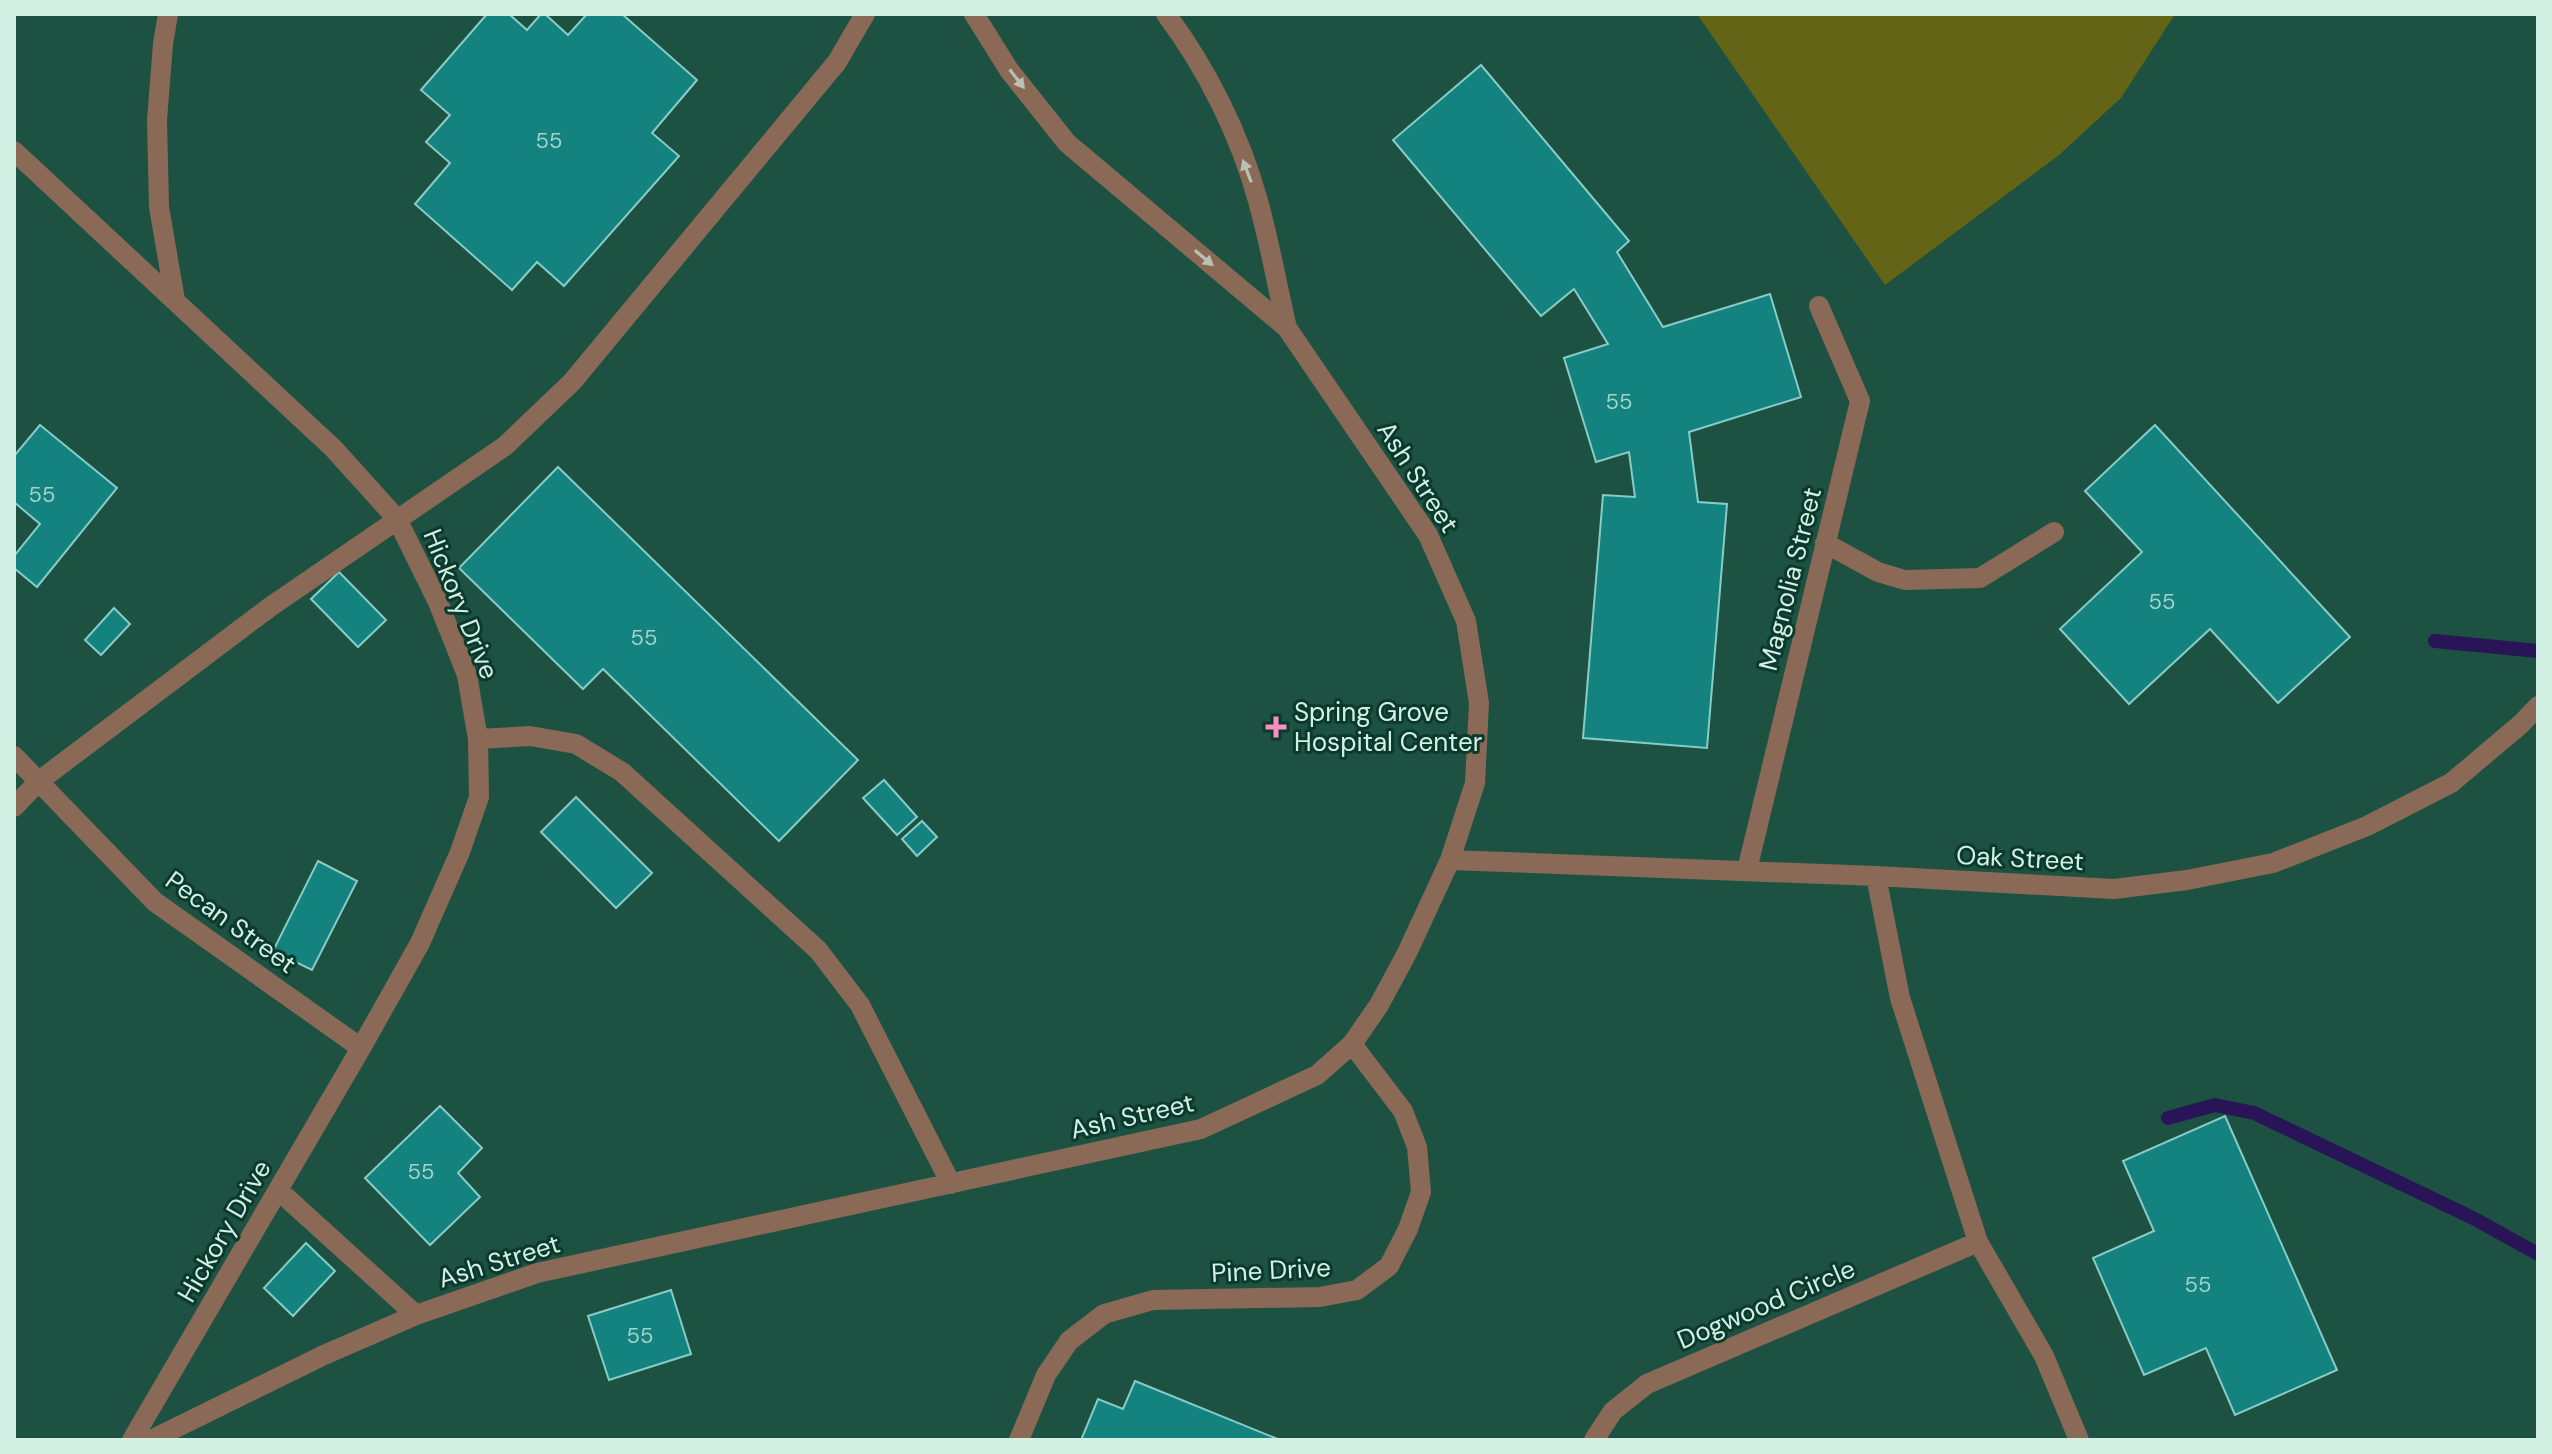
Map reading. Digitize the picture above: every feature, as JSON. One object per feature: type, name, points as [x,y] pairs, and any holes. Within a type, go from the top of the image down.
[{"type":"street","points":[[168,14],[157,120],[159,207],[175,300]]},
{"type":"street","points":[[14,807],[39,781],[270,607],[505,446],[572,382],[837,62],[865,14]]},
{"type":"street","name":"Ash Street","points":[[151,1440],[324,1355],[416,1315],[537,1273],[1201,1129],[1317,1075],[1352,1044],[1379,1005],[1450,860],[1475,783],[1479,703],[1466,621],[1428,535],[1287,328],[1067,143],[1009,70],[974,14]]},
{"type":"street","name":"Ash Street","points":[[1166,14],[1189,45],[1228,121],[1258,200],[1287,328]]},
{"type":"street","name":"Hickory Drive","points":[[14,151],[334,449],[397,519],[438,602],[467,675],[478,739],[479,797],[460,852],[420,943],[132,1440]]},
{"type":"street","name":"Magnolia Street","points":[[1747,870],[1860,401],[1819,306]]},
{"type":"street","points":[[1825,543],[1878,572],[1905,580],[1980,578],[2054,532]]},
{"type":"street","name":"Oak Street","points":[[1450,860],[1747,870],[2114,889],[2187,880],[2273,863],[2367,826],[2451,783],[2538,706]]},
{"type":"street","points":[[478,739],[530,736],[576,744],[622,772],[818,950],[860,1005],[951,1184]]},
{"type":"street","name":"Pecan Street","points":[[14,756],[155,902],[361,1048]]},
{"type":"street","points":[[1876,876],[1900,998],[1978,1242],[2044,1356],[2079,1440]]},
{"type":"street","name":"Pine Drive","points":[[1019,1440],[1046,1375],[1069,1341],[1104,1314],[1153,1300],[1320,1297],[1357,1290],[1389,1266],[1408,1229],[1421,1192],[1417,1147],[1403,1111],[1352,1044]]},
{"type":"street","points":[[278,1190],[416,1315]]},
{"type":"street","name":"Dogwood Circle","points":[[1594,1440],[1613,1411],[1647,1384],[1978,1242]]},
{"type":"shaded area","name":"Spring Grove Hospital Center","points":[[14,14],[2538,14],[2538,1440],[14,1440]]},
{"type":"shaded area","points":[[1697,14],[2175,14],[2121,98],[2059,155],[1885,285]]},
{"type":"building","points":[[487,14],[509,14],[527,30],[541,14],[545,14],[568,35],[587,14],[622,14],[697,80],[652,133],[679,156],[564,286],[537,262],[512,290],[415,204],[450,163],[426,142],[450,115],[421,90]]},
{"type":"building","points":[[1481,65],[1629,241],[1617,252],[1663,327],[1770,294],[1801,397],[1689,432],[1698,502],[1727,504],[1707,748],[1583,738],[1603,495],[1635,497],[1629,452],[1596,462],[1564,358],[1608,344],[1574,289],[1541,316],[1393,140]]},
{"type":"building","points":[[40,425],[117,488],[37,587],[14,568],[14,556],[40,524],[14,502],[14,456]]},
{"type":"building","points":[[2155,425],[2350,637],[2278,703],[2210,629],[2129,704],[2060,629],[2142,552],[2085,491]]},
{"type":"building","points":[[558,467],[858,760],[779,841],[603,669],[583,689],[459,568]]},
{"type":"building","points":[[339,572],[386,620],[358,647],[311,599]]},
{"type":"building","points":[[114,608],[130,624],[101,655],[85,640]]},
{"type":"building","points":[[884,780],[917,817],[897,835],[863,798]]},
{"type":"building","points":[[576,797],[652,873],[616,908],[541,832]]},
{"type":"building","points":[[922,821],[937,837],[917,856],[902,839]]},
{"type":"building","points":[[318,861],[357,881],[312,970],[273,951]]},
{"type":"building","points":[[440,1106],[482,1148],[458,1173],[480,1197],[430,1245],[365,1178]]},
{"type":"building","points":[[2225,1116],[2337,1370],[2235,1415],[2206,1348],[2144,1375],[2093,1258],[2154,1231],[2123,1161]]},
{"type":"building","points":[[306,1243],[335,1271],[293,1316],[264,1288]]},
{"type":"building","points":[[671,1290],[691,1354],[609,1380],[588,1316]]},
{"type":"building","points":[[1135,1381],[1280,1440],[1081,1440],[1098,1399],[1123,1409]]},
{"type":"waterway","points":[[2435,641],[2538,651]]},
{"type":"waterway","points":[[2168,1118],[2215,1105],[2254,1113],[2473,1218],[2538,1254]]},
{"type":"place","name":"Spring Grove Hospital Center","points":[[1276,727]]}]
